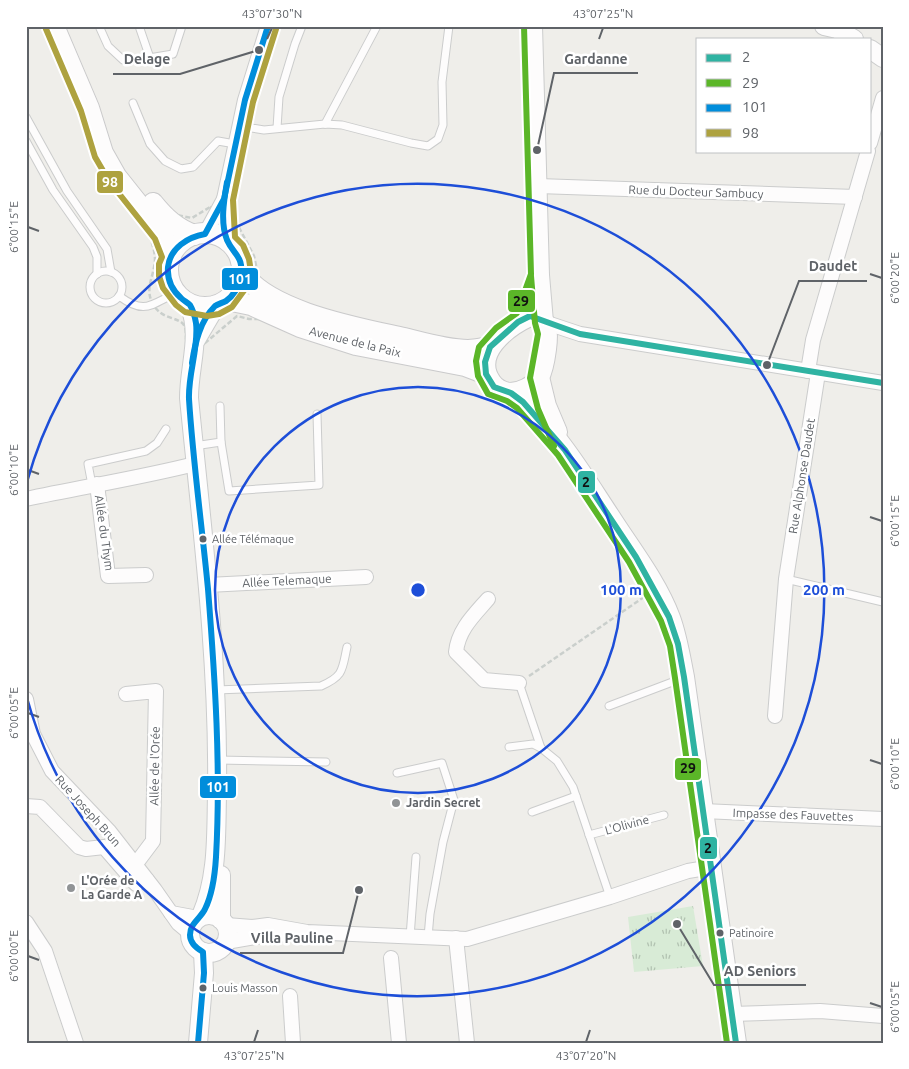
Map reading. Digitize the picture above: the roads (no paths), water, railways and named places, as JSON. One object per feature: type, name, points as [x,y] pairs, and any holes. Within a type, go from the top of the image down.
[{"type":"main road","points":[[54,26],[89,108],[104,153],[116,176],[162,235],[171,257]]},
{"type":"main road","points":[[89,108],[128,170],[164,216],[176,227],[199,234],[220,237],[227,241],[235,250],[240,260],[242,272],[237,287],[221,303],[207,307],[183,298],[171,284],[168,275],[168,265],[171,257],[180,244],[199,234]]},
{"type":"main road","name":"Avenue de la Paix","points":[[242,272],[259,290],[306,312],[361,329],[434,345],[468,350],[490,347]]},
{"type":"main road","name":"Avenue de la Paix","points":[[221,303],[250,305],[300,327],[356,345],[464,366],[486,374]]},
{"type":"main road","points":[[565,450],[546,406],[539,377],[546,343],[546,327],[544,322],[535,316],[530,316],[502,335],[490,347],[485,362],[486,374],[494,387],[511,393],[534,414],[565,450],[636,557],[669,617],[678,644],[684,677],[736,1043]]},
{"type":"main road","points":[[511,393],[530,387],[539,377]]},
{"type":"street","points":[[227,241],[224,199],[234,144],[252,73],[268,26]]},
{"type":"street","points":[[534,26],[540,275],[544,322],[580,334],[883,383]]},
{"type":"street","points":[[824,26],[836,29],[852,38]]},
{"type":"street","points":[[872,50],[883,58]]},
{"type":"street","points":[[872,136],[883,98]]},
{"type":"street","name":"Rue Alphonse Daudet","points":[[775,716],[786,579],[813,372],[813,340],[868,152]]},
{"type":"street","name":"Rue du Docteur Sambucy","points":[[538,186],[855,197]]},
{"type":"street","points":[[199,234],[224,199]]},
{"type":"street","points":[[524,319],[534,296],[540,275]]},
{"type":"street","points":[[183,298],[196,325],[196,341],[189,382],[189,398],[208,585],[218,760],[216,852],[212,888],[196,923],[193,945],[218,938],[307,932],[467,939],[688,872],[712,867]]},
{"type":"street","points":[[196,341],[221,303]]},
{"type":"street","points":[[546,343],[552,339],[580,334]]},
{"type":"street","points":[[26,499],[94,484],[150,476],[195,464]]},
{"type":"street","name":"Allée du Thym","points":[[94,484],[108,576],[146,575]]},
{"type":"street","name":"Allée Telemaque","points":[[208,585],[366,577]]},
{"type":"street","points":[[488,599],[465,625],[457,642],[456,652],[484,680],[520,683]]},
{"type":"street","name":"Allée de l'Orée","points":[[126,694],[156,691],[153,841],[135,865]]},
{"type":"street","name":"Rue Joseph Brun","points":[[26,699],[33,734],[52,771],[109,831],[171,913],[196,923]]},
{"type":"street","points":[[26,806],[40,807],[78,847],[86,849],[104,847],[136,884],[147,880]]},
{"type":"street","name":"Impasse des Fauvettes","points":[[704,811],[883,819]]},
{"type":"street","points":[[206,1043],[222,884],[216,852]]},
{"type":"street","points":[[196,923],[212,915],[218,938],[204,973],[198,1043]]},
{"type":"street","points":[[26,922],[45,951],[76,1043]]},
{"type":"street","points":[[456,938],[467,1043]]},
{"type":"street","points":[[391,958],[399,1043]]},
{"type":"street","points":[[290,996],[293,1043]]},
{"type":"street","points":[[732,1014],[820,1011],[883,1016]]},
{"type":"lane","points":[[99,26],[108,46],[123,60],[137,60],[173,54],[182,26]]},
{"type":"lane","points":[[139,26],[150,58]]},
{"type":"lane","points":[[277,128],[279,97],[302,26]]},
{"type":"lane","points":[[325,124],[377,26]]},
{"type":"lane","points":[[239,126],[264,130],[325,124],[342,125],[428,146],[438,140],[443,125],[442,82],[449,26]]},
{"type":"lane","points":[[133,103],[150,144],[165,161],[181,169],[193,167],[218,141],[234,144]]},
{"type":"lane","points":[[26,117],[66,191],[108,250],[112,272]]},
{"type":"lane","points":[[26,142],[53,190],[96,252],[97,274]]},
{"type":"lane","points":[[104,271],[112,272],[121,281],[122,286],[119,296],[110,302],[100,302],[90,291],[91,280],[97,274],[104,271]]},
{"type":"lane","points":[[119,296],[137,307],[146,307],[183,298]]},
{"type":"lane","points":[[220,406],[221,442],[229,491],[319,485],[317,414]]},
{"type":"lane","points":[[94,484],[88,464],[146,451],[158,443],[166,429]]},
{"type":"lane","points":[[194,446],[221,442]]},
{"type":"lane","points":[[786,579],[883,602]]},
{"type":"lane","points":[[215,690],[321,686],[335,680],[341,672],[347,647]]},
{"type":"lane","points":[[609,706],[684,677]]},
{"type":"lane","name":"L'Olivine","points":[[520,683],[541,748],[557,761],[573,787],[610,897]]},
{"type":"lane","points":[[509,748],[533,744],[541,748]]},
{"type":"lane","points":[[218,760],[326,762]]},
{"type":"lane","points":[[397,773],[442,763],[454,800],[443,842],[430,914],[428,937]]},
{"type":"lane","points":[[532,812],[576,796]]},
{"type":"lane","name":"L'Olivine","points":[[589,835],[664,815]]},
{"type":"lane","points":[[410,937],[416,857]]},
{"type":"place","name":"Delage","points":[[259,50]]},
{"type":"place","name":"Gardanne","points":[[537,150]]},
{"type":"place","name":"Daudet","points":[[767,365]]},
{"type":"place","name":"Allée Télémaque","points":[[203,539]]},
{"type":"place","name":"Jardin Secret","points":[[396,803]]},
{"type":"place","name":"L'Orée de La Garde A","points":[[71,888]]},
{"type":"place","name":"Villa Pauline","points":[[359,890]]},
{"type":"place","name":"AD Seniors","points":[[677,924]]},
{"type":"place","name":"Patinoire","points":[[720,933]]},
{"type":"place","name":"Louis Masson","points":[[203,988]]}]
